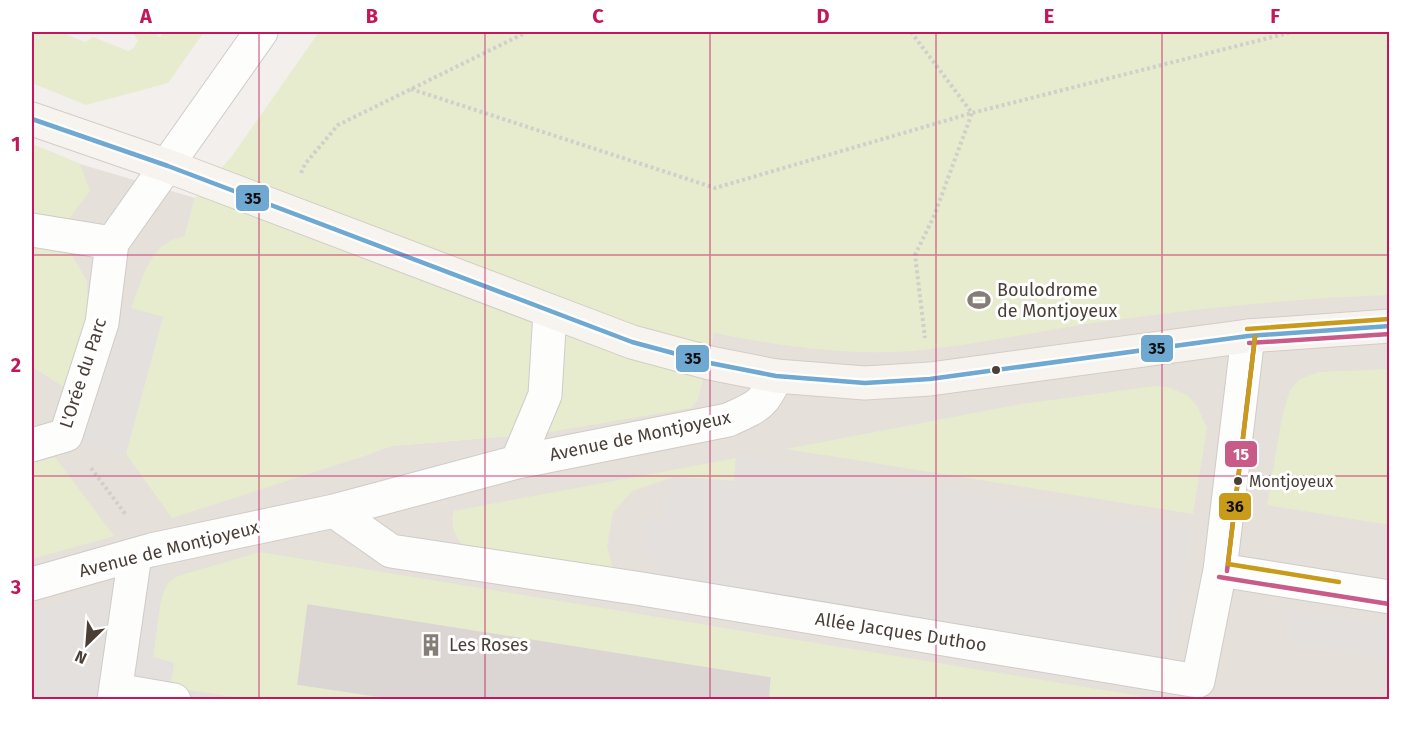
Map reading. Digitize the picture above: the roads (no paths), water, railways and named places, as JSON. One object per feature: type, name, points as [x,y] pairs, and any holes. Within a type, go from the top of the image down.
[{"type":"street","name":"L'Orée du Parc","points":[[32,445],[66,435],[102,323],[112,243],[261,32]]},
{"type":"street","points":[[32,119],[168,166],[632,342],[710,363],[776,376],[865,383],[930,379],[1248,336],[1389,326]]},
{"type":"street","points":[[32,230],[112,243]]},
{"type":"street","name":"Avenue de Montjoyeux","points":[[517,462],[544,394],[550,312]]},
{"type":"street","name":"Allée Jacques Duthoo","points":[[334,511],[391,551],[642,589],[1197,690],[1220,570],[1248,336]]},
{"type":"street","name":"Avenue de Montjoyeux","points":[[32,584],[143,552],[334,511],[517,462],[728,420],[753,408],[768,395],[776,376]]},
{"type":"street","points":[[143,552],[115,694],[174,699]]},
{"type":"street","points":[[1220,570],[1389,597]]},
{"type":"place","name":"Boulodrome de Montjoyeux","points":[[979,300]]},
{"type":"place","name":"Montjoyeux","points":[[1238,481]]},
{"type":"place","name":"Les Roses","points":[[431,645]]}]
